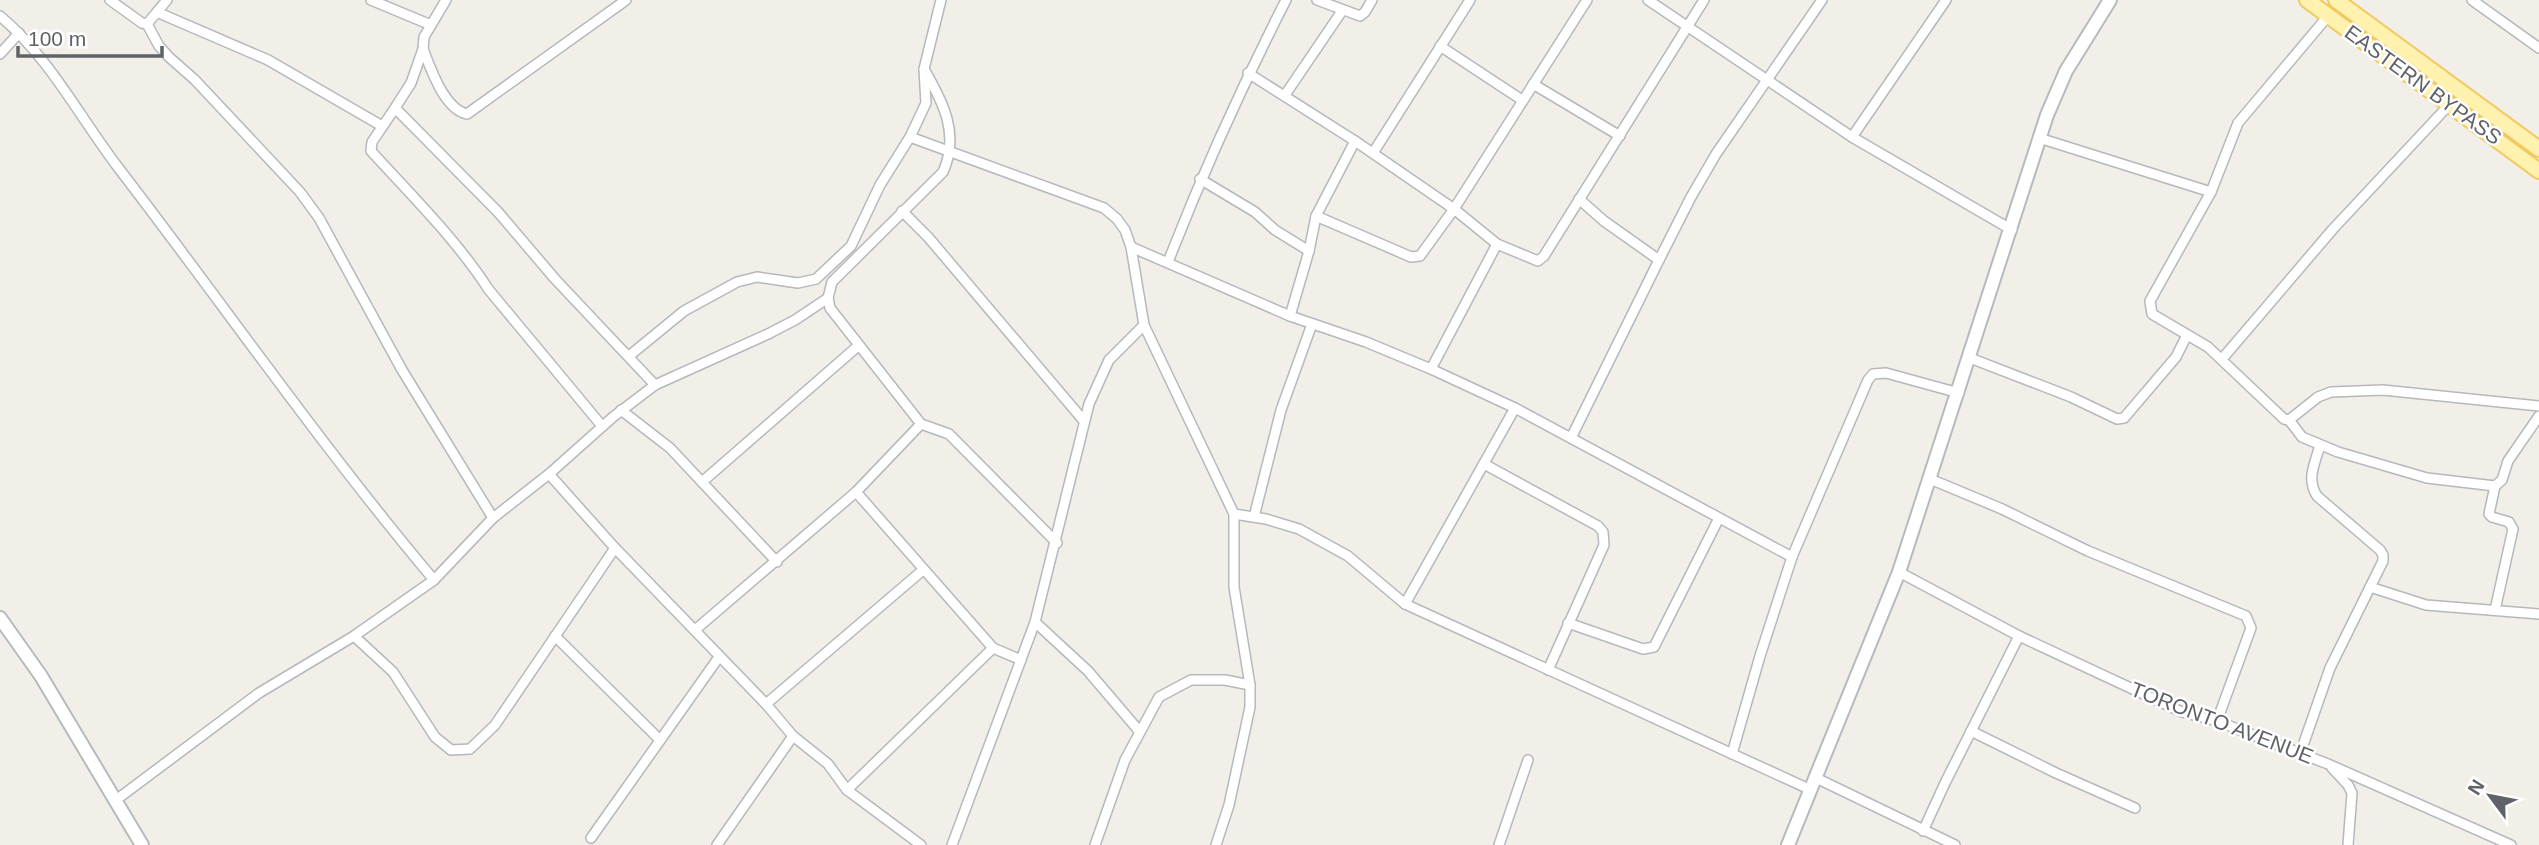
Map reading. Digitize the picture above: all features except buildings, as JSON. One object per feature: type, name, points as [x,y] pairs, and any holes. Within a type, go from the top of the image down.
[{"type":"main road","name":"EASTERN BYPASS","points":[[2307,0],[2539,171]]},
{"type":"main road","name":"EASTERN BYPASS","points":[[2336,0],[2539,149]]},
{"type":"street","points":[[110,0],[142,23],[148,24]]},
{"type":"street","points":[[148,24],[167,0]]},
{"type":"street","points":[[371,0],[431,25]]},
{"type":"street","points":[[446,0],[424,37],[423,49],[411,83],[372,142],[371,151],[475,268],[489,290],[602,426]]},
{"type":"street","points":[[423,49],[453,108],[467,114],[626,0]]},
{"type":"street","points":[[629,356],[684,311],[737,282],[757,276],[798,283],[816,279],[851,246],[880,185],[910,137],[926,103],[924,69],[941,0]]},
{"type":"street","points":[[1168,262],[1200,179],[1248,73],[1286,0]]},
{"type":"street","points":[[1317,0],[1360,16],[1372,0]]},
{"type":"street","points":[[1373,153],[1470,0]]},
{"type":"street","points":[[1316,216],[1415,258],[1424,252],[1587,0]]},
{"type":"street","points":[[1648,0],[1852,137],[2012,230]]},
{"type":"street","points":[[1248,73],[1373,153],[1454,209],[1497,244],[1538,261],[1542,260],[1704,0]]},
{"type":"street","points":[[1571,438],[1709,165],[1822,0]]},
{"type":"street","points":[[1852,137],[1947,0]]},
{"type":"street","points":[[2472,0],[2538,44]]},
{"type":"street","points":[[1788,845],[1899,572],[2012,230],[2039,138],[2066,71],[2107,1]]},
{"type":"street","points":[[1286,96],[1342,10]]},
{"type":"street","points":[[159,13],[268,60],[382,126]]},
{"type":"street","points":[[0,16],[19,33],[48,67],[89,130],[377,513],[434,580]]},
{"type":"street","points":[[2328,16],[2238,123],[2211,192],[2150,301],[2152,314],[2208,347],[2281,417],[2289,420],[2294,430],[2302,437],[2427,478],[2495,486]]},
{"type":"street","points":[[148,24],[159,46],[195,80],[300,192],[319,218],[402,370],[493,518]]},
{"type":"street","points":[[0,54],[19,33]]},
{"type":"street","points":[[1440,46],[1522,100]]},
{"type":"street","points":[[924,69],[945,106],[951,153],[943,172],[832,282],[828,298],[830,308],[921,424],[949,434],[1056,543]]},
{"type":"street","points":[[1533,84],[1620,136]]},
{"type":"street","points":[[2222,359],[2333,229],[2449,105]]},
{"type":"street","points":[[396,108],[498,212],[555,278],[655,384]]},
{"type":"street","points":[[910,137],[1104,208],[1121,225],[1131,247],[1143,325],[1234,514],[1234,587],[1250,685],[1247,719],[1229,805],[1216,845]]},
{"type":"street","points":[[2039,138],[2211,192]]},
{"type":"street","points":[[1290,316],[1316,216],[1355,141]]},
{"type":"street","points":[[1200,179],[1255,212],[1275,230],[1309,251]]},
{"type":"street","points":[[1579,199],[1612,227],[1659,260]]},
{"type":"street","points":[[902,211],[928,237],[1084,421]]},
{"type":"street","points":[[1431,369],[1497,244]]},
{"type":"street","points":[[1131,247],[1290,316],[1431,369],[1515,408],[1792,557]]},
{"type":"street","points":[[116,800],[260,693],[354,636],[434,580],[493,518],[655,384],[768,334],[796,320],[828,298]]},
{"type":"street","points":[[1254,517],[1281,410],[1312,324]]},
{"type":"street","points":[[952,845],[1035,622],[1084,421],[1102,371],[1143,325]]},
{"type":"street","points":[[1970,358],[2071,397],[2117,419],[2124,418],[2176,357],[2187,335]]},
{"type":"street","points":[[702,482],[858,346]]},
{"type":"street","points":[[1732,754],[1792,557],[1868,380],[1873,374],[1886,373],[1959,393]]},
{"type":"street","points":[[2289,420],[2318,397],[2331,392],[2383,390],[2539,407]]},
{"type":"street","points":[[1405,604],[1515,408]]},
{"type":"street","points":[[621,410],[670,448],[776,562]]},
{"type":"street","points":[[2495,610],[2513,525],[2489,514],[2495,486],[2502,480],[2508,461],[2539,416]]},
{"type":"street","points":[[695,630],[856,492],[921,424]]},
{"type":"street","points":[[2300,754],[2330,668],[2383,561],[2380,550],[2317,496],[2312,488],[2310,480],[2320,445]]},
{"type":"street","points":[[1484,464],[1598,526],[1603,532],[1604,545],[1548,670]]},
{"type":"street","points":[[549,474],[615,548],[766,704],[793,736],[828,764],[847,790],[921,845]]},
{"type":"street","points":[[1930,479],[2002,509],[2088,551],[2246,617],[2251,628],[2217,721]]},
{"type":"street","points":[[856,492],[993,648],[1021,660]]},
{"type":"street","points":[[1234,514],[1299,529],[1348,556],[1405,604],[1732,754],[1811,783],[1955,845]]},
{"type":"street","points":[[1568,623],[1643,649],[1654,647],[1719,518]]},
{"type":"street","points":[[354,636],[393,672],[435,737],[451,750],[470,749],[495,725],[615,548]]},
{"type":"street","points":[[766,704],[923,570]]},
{"type":"street","name":"TORONTO AVENUE","points":[[1899,572],[2019,635],[2182,712],[2217,721],[2328,764],[2511,845]]},
{"type":"street","points":[[2370,587],[2426,606],[2539,614]]},
{"type":"street","points":[[0,618],[41,676],[142,845]]},
{"type":"street","points":[[1035,622],[1088,671],[1140,732]]},
{"type":"street","points":[[1923,831],[2019,635]]},
{"type":"street","points":[[555,636],[660,740]]},
{"type":"street","points":[[847,790],[993,648]]},
{"type":"street","points":[[591,838],[719,657]]},
{"type":"street","points":[[1095,845],[1125,760],[1159,697],[1191,680],[1225,680],[1250,685]]},
{"type":"street","points":[[1971,731],[2135,808]]},
{"type":"street","points":[[717,845],[793,736]]},
{"type":"street","points":[[1499,845],[1528,760]]},
{"type":"street","points":[[2328,764],[2348,785],[2351,793],[2348,845]]}]
